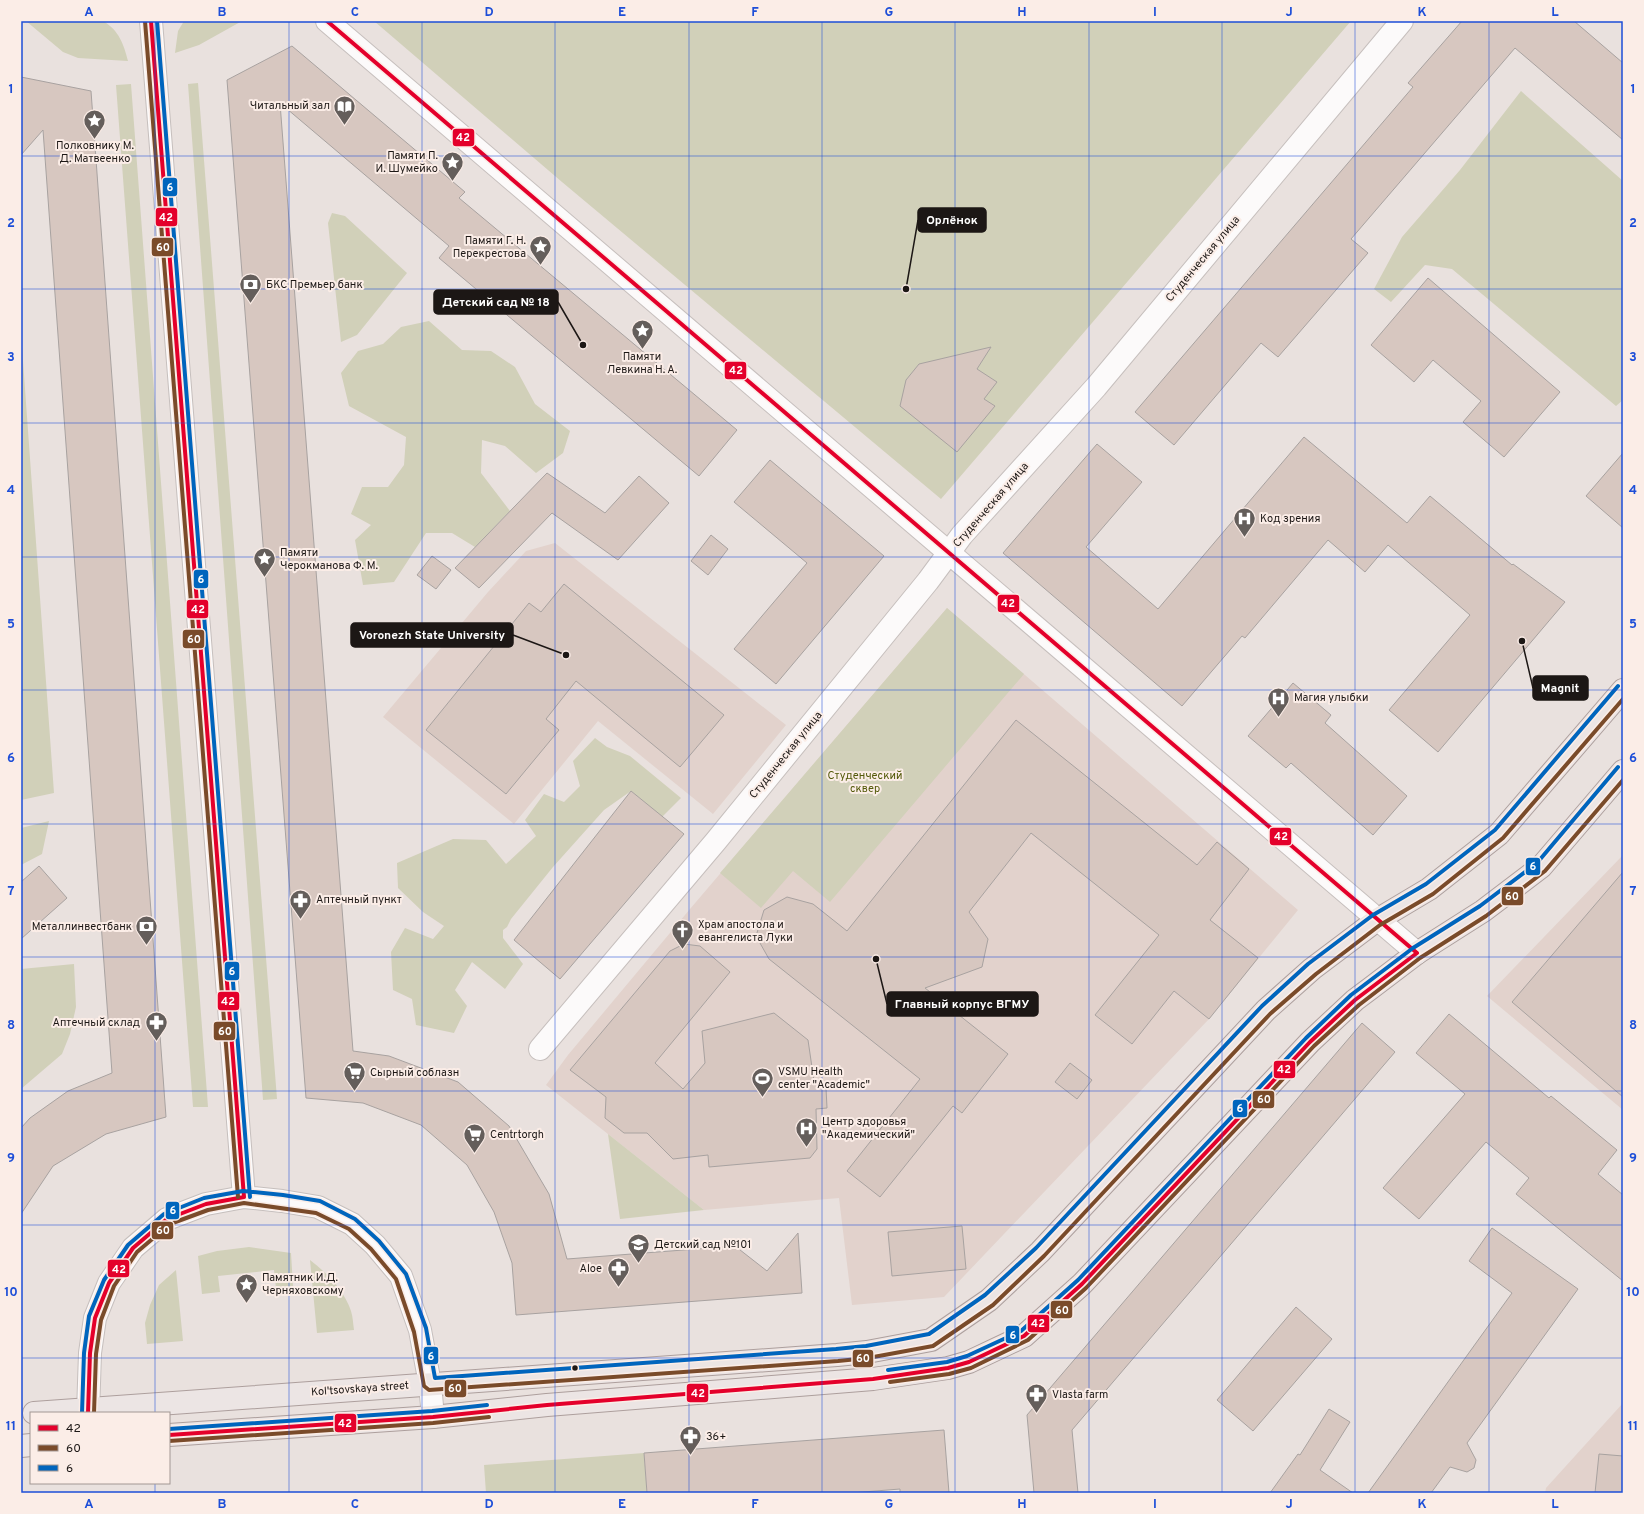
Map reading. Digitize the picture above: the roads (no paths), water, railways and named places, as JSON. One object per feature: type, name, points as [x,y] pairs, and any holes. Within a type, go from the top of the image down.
[{"type":"main road","name":"Kol'tsovskaya street","points":[[61,1412],[837,1355],[867,1352],[931,1340],[989,1300],[1040,1252],[1266,1010],[1312,970],[1377,920],[1429,889],[1499,834],[1623,690]]},
{"type":"main road","points":[[170,1434],[433,1417],[548,1405],[873,1379],[948,1368],[970,1362],[1024,1336],[1082,1284],[1310,1042],[1355,1000],[1416,953],[1483,911],[1541,867],[1623,771]]},
{"type":"street","points":[[151,21],[244,1197]]},
{"type":"street","points":[[327,21],[1416,953]]},
{"type":"street","name":"Студенческая улица","points":[[540,1049],[716,841],[949,554],[962,535],[1096,387],[1402,21]]},
{"type":"street","points":[[88,1411],[90,1353],[95,1318],[109,1283],[133,1248],[167,1219],[206,1204],[244,1197],[318,1207],[352,1224],[375,1244],[401,1276],[420,1330],[430,1384],[433,1417]]},
{"type":"place","name":"Читальный зал","points":[[345,126]]},
{"type":"place","name":"Полковнику М. Д. Матвеенко","points":[[95,140]]},
{"type":"place","name":"Памяти П. И. Шумейко","points":[[453,182]]},
{"type":"place","name":"Памяти Г. Н. Перекрестова","points":[[541,266]]},
{"type":"place","name":"Орлёнок","points":[[906,289]]},
{"type":"place","name":"БКС Премьер банк","points":[[251,304]]},
{"type":"place","name":"Детский сад № 18","points":[[583,345]]},
{"type":"place","name":"Памяти Левкина Н. А.","points":[[642,350]]},
{"type":"place","name":"Код зрения","points":[[1244,538]]},
{"type":"place","name":"Памяти Черокманова Ф. М.","points":[[265,578]]},
{"type":"place","name":"Magnit","points":[[1522,641]]},
{"type":"place","name":"Voronezh State University","points":[[566,655]]},
{"type":"place","name":"Магия улыбки","points":[[1279,718]]},
{"type":"place","name":"Аптечный пункт","points":[[301,920]]},
{"type":"place","name":"Металлинвестбанк","points":[[147,946]]},
{"type":"place","name":"Храм апостола и евангелиста Луки","points":[[682,950]]},
{"type":"place","name":"Главный корпус ВГМУ","points":[[876,959]]},
{"type":"place","name":"Аптечный склад","points":[[156,1042]]},
{"type":"place","name":"Сырный соблазн","points":[[354,1092]]},
{"type":"place","name":"VSMU Health center \"Academic\"","points":[[762,1098]]},
{"type":"place","name":"Центр здоровья \"Академический\"","points":[[807,1148]]},
{"type":"place","name":"Centrtorgh","points":[[474,1154]]},
{"type":"place","name":"Детский сад №101","points":[[639,1264]]},
{"type":"place","name":"Aloe","points":[[618,1288]]},
{"type":"place","name":"Памятник И.Д. Черняховскому","points":[[247,1304]]},
{"type":"place","name":"Vlasta farm","points":[[1036,1414]]},
{"type":"place","name":"36+","points":[[691,1456]]},
{"type":"park label","name":"Студенческий сквер","points":[[865,782]]}]
